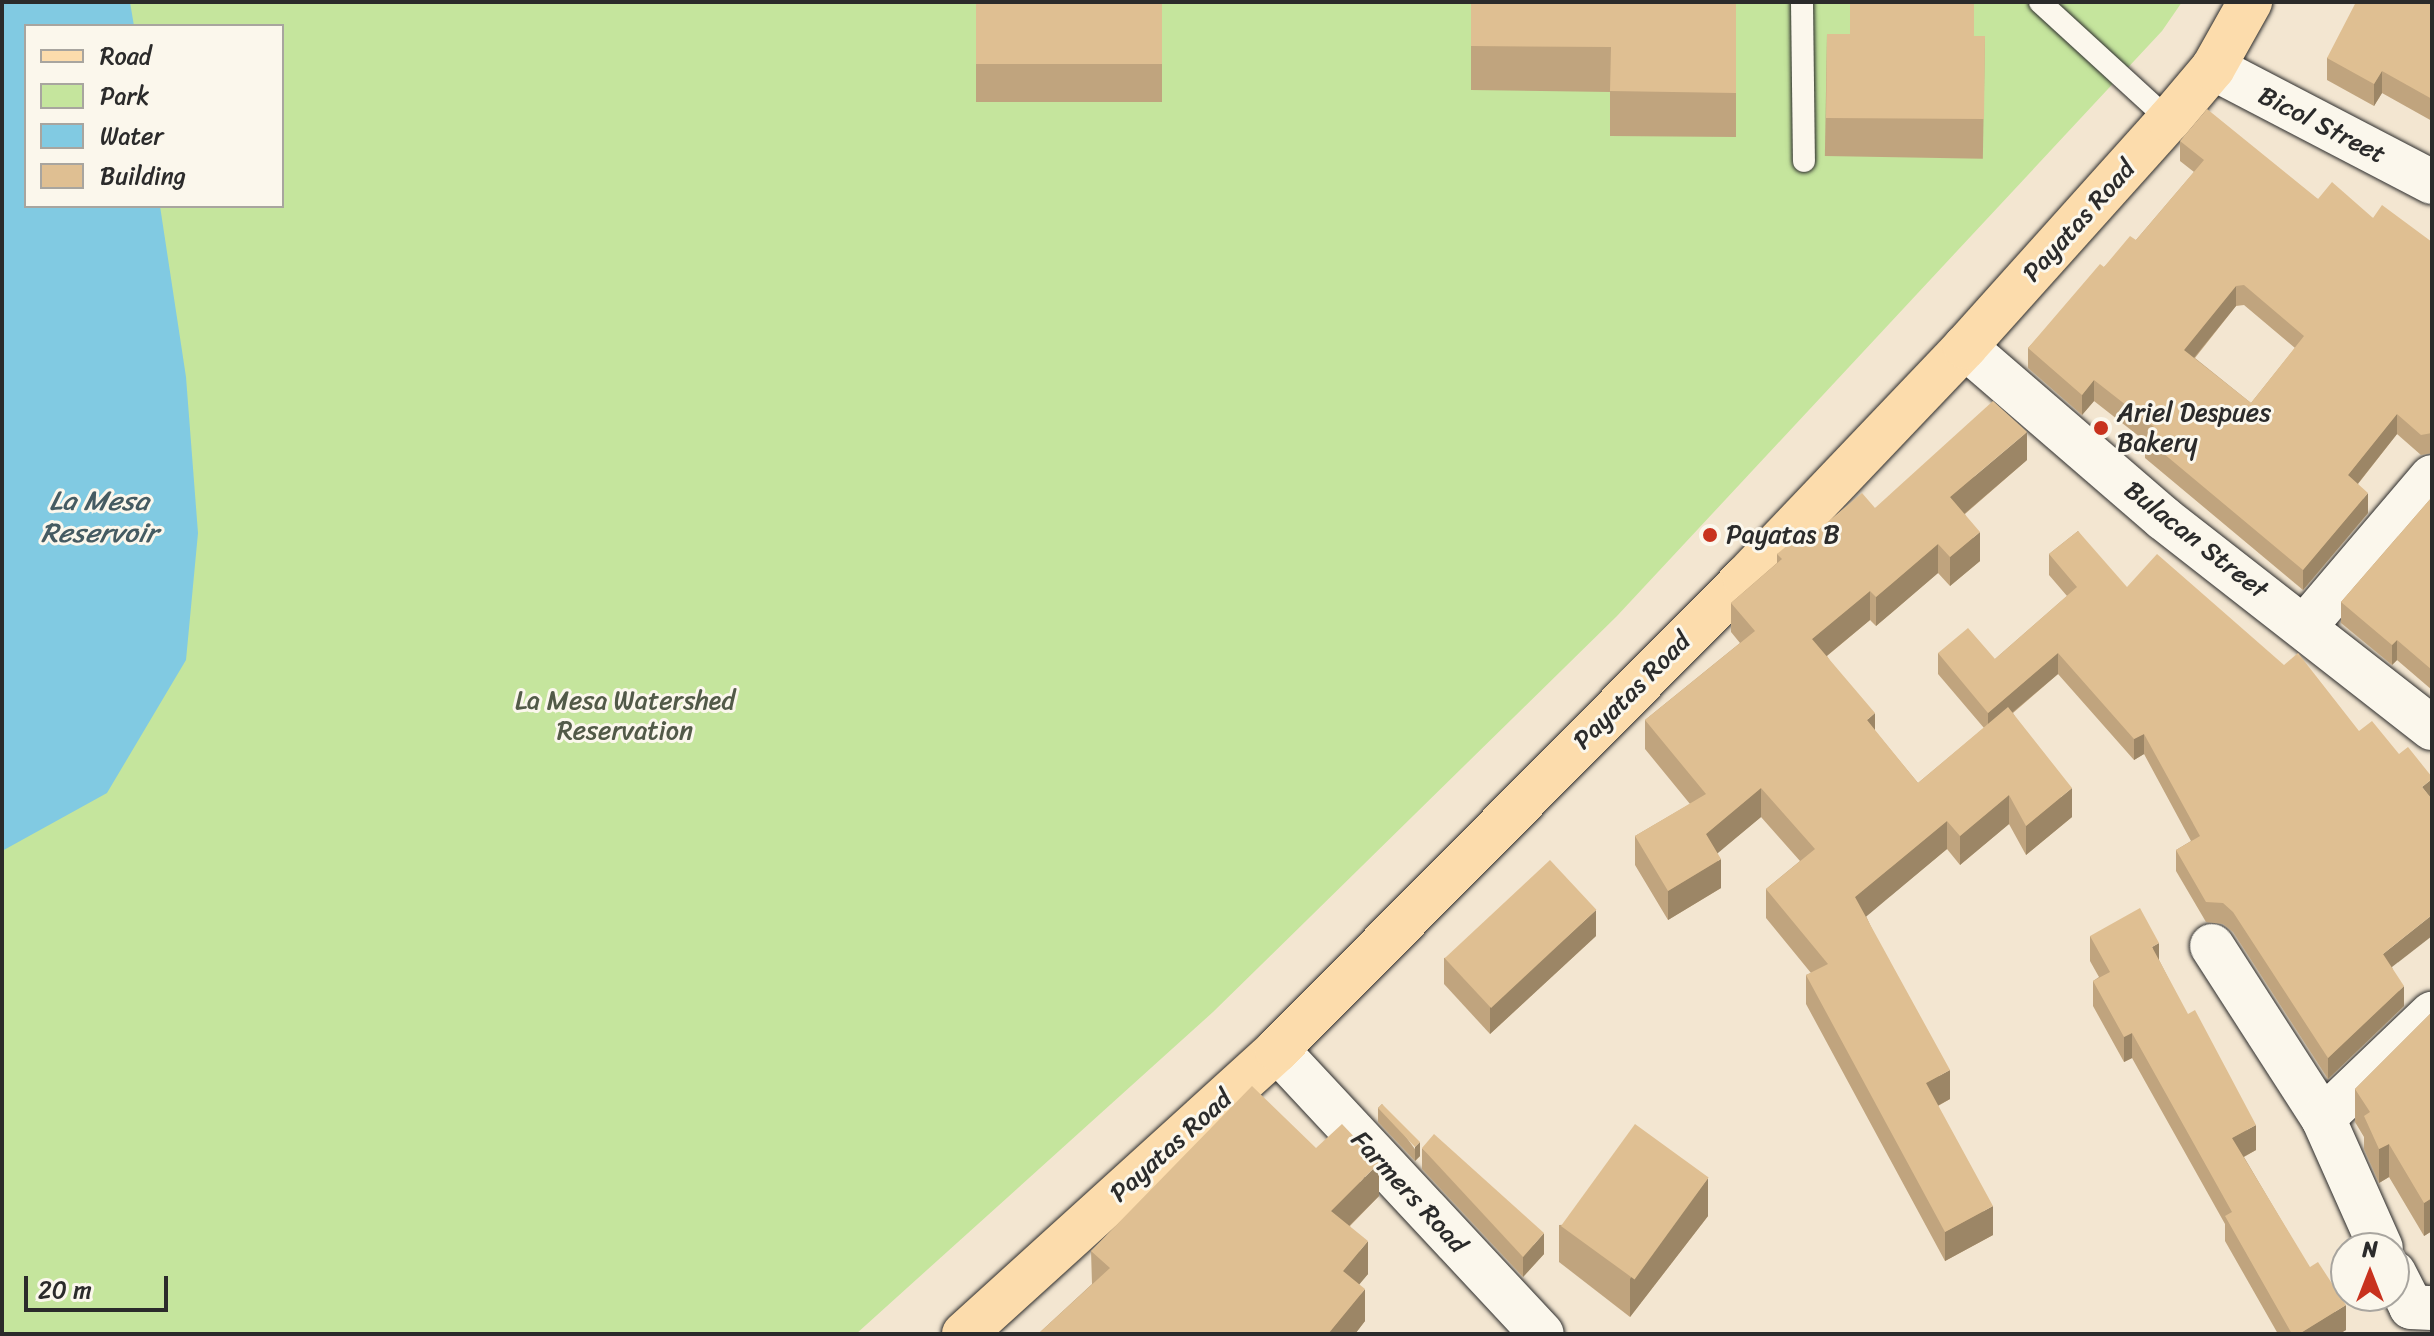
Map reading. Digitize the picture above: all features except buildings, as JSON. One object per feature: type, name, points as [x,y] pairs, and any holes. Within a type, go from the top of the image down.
[{"type":"main road","name":"Payatas Road","points":[[964,1334],[1277,1050],[1965,347],[2213,68],[2250,2]]},
{"type":"street","name":"Bicol Street","points":[[2213,68],[2432,182]]},
{"type":"street","name":"Bulacan Street","points":[[1965,347],[2163,518],[2306,625],[2432,728]]},
{"type":"street","points":[[2306,625],[2432,477]]},
{"type":"street","points":[[2212,946],[2323,1118],[2374,1232]]},
{"type":"street","points":[[2323,1118],[2432,1014]]},
{"type":"street","name":"Farmers Road","points":[[1277,1050],[1542,1334]]},
{"type":"lane","points":[[1802,2],[1804,161]]},
{"type":"lane","points":[[2040,2],[2169,120]]},
{"type":"green space","name":"La Mesa Watershed Reservation","points":[[2,2],[2182,2],[2162,31],[1617,616],[1213,1012],[856,1334],[2,1334]]},
{"type":"water","name":"La Mesa Reservoir","points":[[2,2],[130,2],[134,24],[24,24],[24,208],[160,208],[186,377],[198,533],[186,660],[107,793],[2,851]]},
{"type":"place","name":"Ariel Despues Bakery","points":[[2101,428]]},
{"type":"place","name":"Payatas B","points":[[1710,535]]}]
